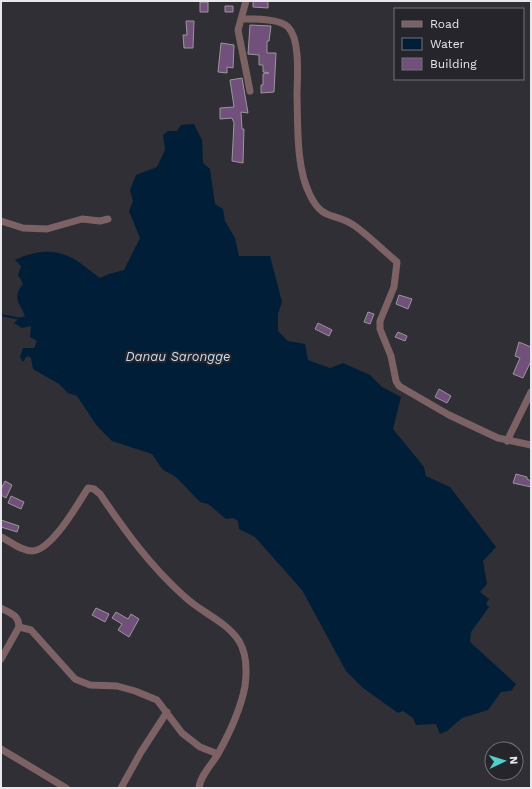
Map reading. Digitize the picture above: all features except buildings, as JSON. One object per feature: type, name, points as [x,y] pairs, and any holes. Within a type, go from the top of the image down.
[{"type":"street","points":[[246,1],[238,30],[250,91]]},
{"type":"street","points":[[241,19],[279,23],[288,27],[292,34],[297,57],[301,165],[305,184],[317,208],[320,212],[346,221],[355,226],[397,262],[394,287],[380,321],[380,329],[391,356],[396,381],[399,386],[444,412],[498,438],[531,445]]},
{"type":"street","points":[[1,221],[23,228],[47,229],[82,219],[100,221],[108,219]]},
{"type":"street","points":[[507,441],[531,392]]},
{"type":"street","points":[[1,537],[28,550],[35,550],[43,547],[54,536],[88,488],[94,489],[100,494],[141,552],[158,571],[186,598],[225,627],[241,645],[246,662],[244,686],[238,709],[218,754],[207,770],[199,788]]},
{"type":"street","points":[[1,608],[17,617],[20,627],[1,659]]},
{"type":"street","points":[[20,627],[31,630],[75,679],[90,685],[117,686],[135,691],[157,700],[182,733],[191,741],[206,750],[218,754]]},
{"type":"street","points":[[121,788],[141,752],[167,712]]},
{"type":"street","points":[[1,749],[66,788]]},
{"type":"water","name":"Danau Sarongge","points":[[194,124],[202,140],[203,163],[210,169],[215,204],[223,209],[225,221],[235,238],[239,256],[270,256],[282,302],[278,314],[278,331],[288,341],[305,344],[308,360],[330,368],[343,363],[370,375],[382,387],[401,397],[393,429],[424,467],[426,476],[450,487],[496,547],[483,561],[487,584],[480,592],[489,599],[486,604],[489,607],[471,632],[470,642],[516,684],[511,691],[501,692],[488,710],[462,718],[447,731],[440,734],[436,724],[416,725],[413,718],[403,711],[398,713],[363,688],[346,671],[302,590],[255,537],[239,529],[238,521],[233,518],[226,519],[208,504],[200,502],[176,477],[163,470],[152,454],[112,441],[97,426],[77,396],[68,393],[59,384],[33,369],[31,358],[27,356],[23,362],[20,357],[23,348],[34,348],[37,341],[30,337],[31,326],[22,328],[14,323],[19,318],[25,316],[17,297],[23,284],[18,275],[21,266],[15,260],[29,254],[51,252],[72,258],[100,278],[124,270],[140,238],[129,211],[133,201],[130,190],[136,175],[157,167],[165,150],[163,135],[168,131],[177,131],[181,125]]},
{"type":"waterway","points":[[1,315],[21,319]]}]
